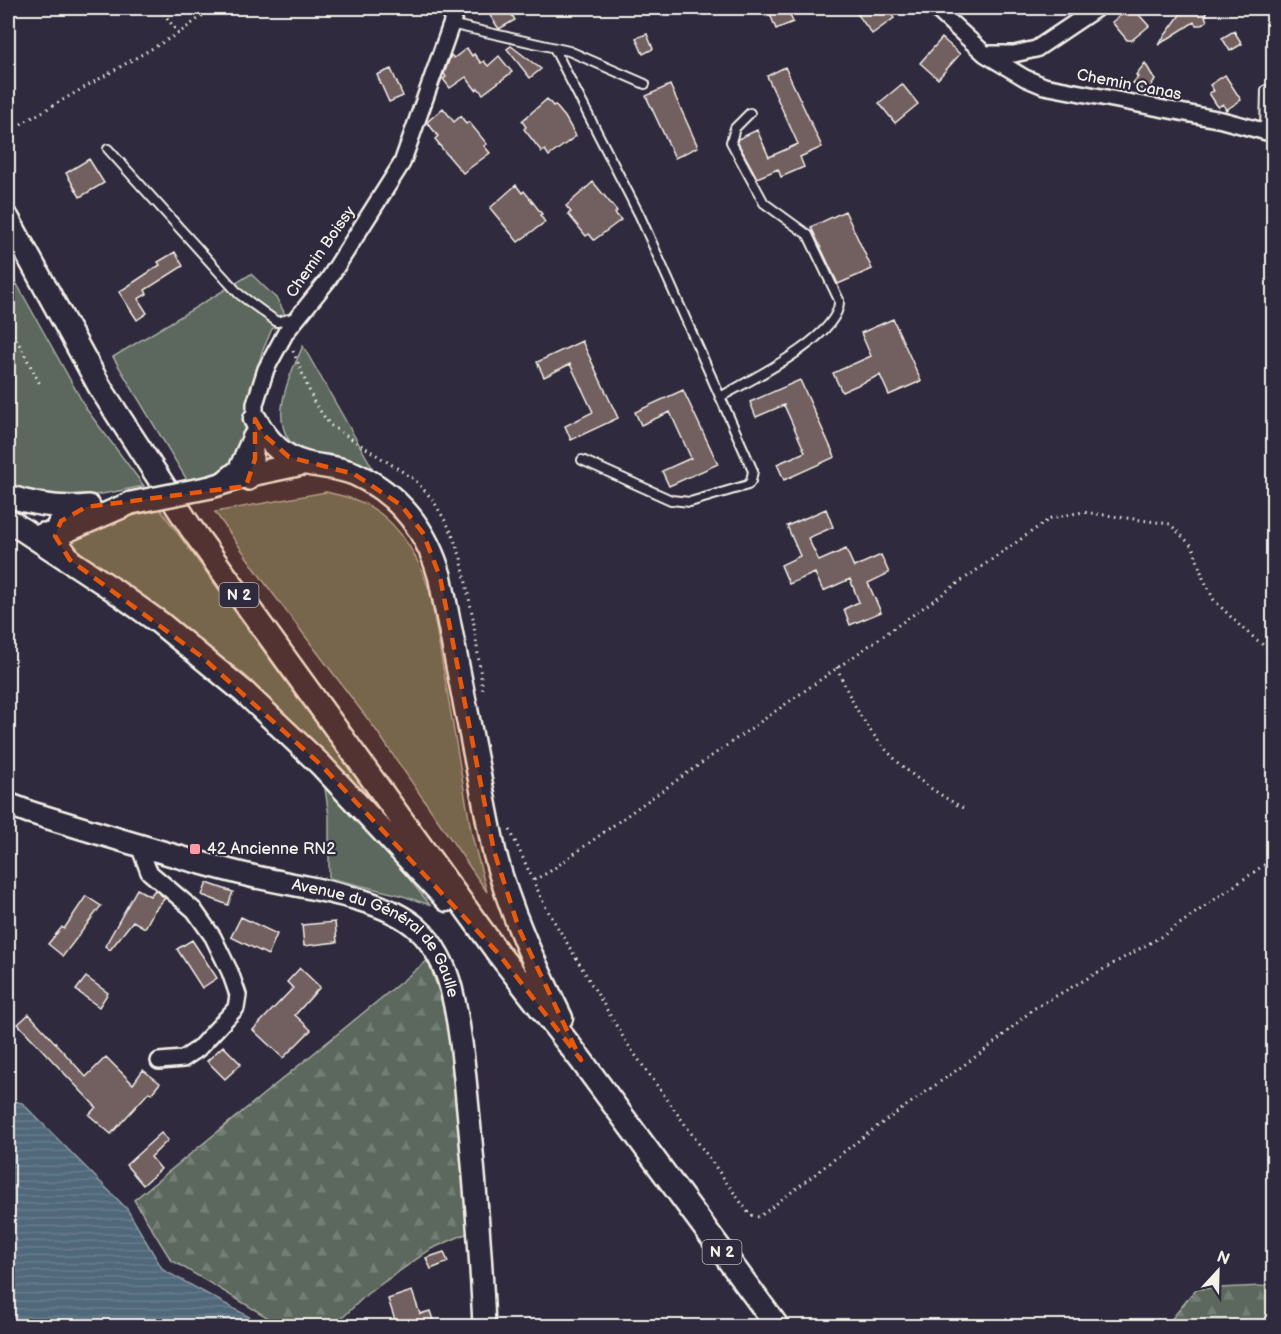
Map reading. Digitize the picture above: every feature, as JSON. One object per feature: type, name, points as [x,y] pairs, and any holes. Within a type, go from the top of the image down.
[{"type":"main road","name":"N 2","points":[[8,219],[101,389],[191,528],[498,953],[581,1060],[777,1326]]},
{"type":"main road","points":[[255,418],[264,435],[274,445],[289,457],[305,463]]},
{"type":"main road","name":"N 2","points":[[8,496],[46,507],[67,508],[131,503],[211,487],[253,474],[305,463],[332,467],[354,474],[376,486],[401,505],[423,533],[435,559],[494,851],[504,888],[519,929],[581,1060]]},
{"type":"main road","name":"N 2","points":[[8,519],[46,535],[55,536],[131,503]]},
{"type":"main road","name":"N 2","points":[[55,536],[61,521],[86,507]]},
{"type":"main road","name":"N 2","points":[[8,519],[160,623],[244,692],[321,765],[498,953]]},
{"type":"main road","points":[[55,536],[70,560]]},
{"type":"main road","name":"Avenue du Général de Gaulle","points":[[8,804],[139,846],[247,875],[370,902],[400,915],[419,930],[444,967],[451,987],[460,1039],[477,1203],[484,1326]]},
{"type":"street","name":"Chemin Boissy","points":[[253,474],[255,404],[266,369],[286,332],[328,280],[402,163],[457,8]]},
{"type":"street","points":[[935,8],[985,54],[1014,54],[1036,49],[1097,8]]},
{"type":"street","name":"Chemin Canas","points":[[985,54],[1025,78],[1044,86],[1222,120],[1269,132]]},
{"type":"street","points":[[211,487],[237,468],[250,440],[255,418]]},
{"type":"street","points":[[139,846],[149,872],[194,910],[213,938],[230,972],[238,995],[236,1008],[198,1049],[183,1059],[159,1061]]},
{"type":"lane","points":[[450,24],[569,51],[645,84]]},
{"type":"lane","points":[[554,48],[640,216],[753,471],[748,485],[690,502],[682,502],[671,500],[582,460]]},
{"type":"lane","points":[[1266,90],[1269,132]]},
{"type":"lane","points":[[720,397],[784,362],[831,323],[839,311],[840,304],[808,235],[764,203],[731,142],[735,128],[750,113]]},
{"type":"lane","points":[[108,149],[239,294],[277,322],[298,317]]},
{"type":"path","points":[[160,8],[179,33]]},
{"type":"path","points":[[21,124],[179,33],[213,8]]},
{"type":"path","points":[[8,323],[41,386]]},
{"type":"path","points":[[1274,654],[1241,627],[1214,600],[1203,578],[1193,547],[1170,524],[1083,512],[1051,518],[549,872],[534,880],[545,906],[626,1042],[750,1215],[759,1217],[871,1131],[992,1045],[1032,1009],[1164,935],[1274,858]]},
{"type":"path","points":[[837,667],[846,691],[865,725],[893,759],[931,790],[963,808]]},
{"type":"highlighted area","points":[[255,419],[264,435],[289,457],[354,474],[401,505],[423,533],[440,577],[494,851],[519,929],[581,1060],[498,953],[321,765],[202,657],[70,560],[55,536],[61,521],[86,507],[246,486],[255,459]]},
{"type":"green space","points":[[8,268],[87,410],[144,486],[92,496],[60,497],[26,491],[8,484]]},
{"type":"green space","points":[[251,274],[277,299],[288,320],[272,329],[262,352],[252,391],[241,459],[193,490],[113,357]]},
{"type":"green space","points":[[303,346],[372,467],[312,458],[296,448],[287,436],[282,423],[282,408],[290,376]]},
{"type":"green space","points":[[326,492],[368,505],[381,514],[402,536],[425,577],[430,592],[472,836],[487,892],[376,730],[265,583],[215,512]]},
{"type":"green space","points":[[160,509],[394,830],[245,675],[69,544],[70,539],[92,529]]},
{"type":"green space","points":[[325,788],[383,846],[430,905],[400,895],[329,878],[329,816]]},
{"type":"green space","points":[[428,960],[446,1013],[455,1071],[470,1232],[431,1249],[367,1294],[334,1326],[277,1326],[267,1317],[171,1260],[134,1200]]},
{"type":"green space","points":[[1273,1282],[1273,1326],[1166,1326],[1196,1289],[1263,1286]]},
{"type":"water","points":[[8,1100],[22,1103],[127,1209],[163,1270],[266,1326],[8,1326]]},
{"type":"building","points":[[501,8],[508,8],[515,20],[499,29],[489,14]]},
{"type":"building","points":[[787,8],[793,22],[776,29],[770,14]]},
{"type":"building","points":[[853,8],[886,8],[894,18],[872,34]]},
{"type":"building","points":[[1133,8],[1149,26],[1132,40],[1127,40],[1112,22]]},
{"type":"building","points":[[1185,8],[1206,8],[1207,21],[1201,25],[1196,25],[1194,22],[1158,45]]},
{"type":"building","points":[[1234,31],[1242,44],[1230,51],[1222,38]]},
{"type":"building","points":[[647,34],[653,49],[643,54],[636,38]]},
{"type":"building","points":[[942,38],[960,54],[938,79],[920,63]]},
{"type":"building","points":[[511,46],[541,69],[530,78],[507,49]]},
{"type":"building","points":[[467,48],[472,56],[474,54],[481,63],[484,61],[488,66],[499,56],[512,72],[483,94],[478,88],[476,90],[466,77],[450,88],[443,79],[446,77],[444,74],[451,55],[454,58]]},
{"type":"building","points":[[1145,63],[1155,80],[1146,93],[1133,83]]},
{"type":"building","points":[[785,67],[822,147],[800,157],[804,167],[781,177],[778,169],[757,178],[738,139],[757,130],[769,157],[798,144],[767,76]]},
{"type":"building","points":[[391,69],[403,96],[389,102],[377,75]]},
{"type":"building","points":[[1225,75],[1241,100],[1226,110],[1223,104],[1218,107],[1209,93],[1214,91],[1210,85]]},
{"type":"building","points":[[902,84],[918,104],[895,123],[879,103]]},
{"type":"building","points":[[670,85],[698,147],[675,158],[646,96]]},
{"type":"building","points":[[547,99],[565,117],[576,136],[549,156],[545,150],[542,152],[524,129],[526,127],[522,121]]},
{"type":"building","points":[[443,108],[454,122],[461,116],[466,124],[469,122],[487,144],[484,146],[490,153],[463,173],[439,145],[435,139],[438,136],[427,122]]},
{"type":"building","points":[[89,159],[104,183],[80,197],[66,173]]},
{"type":"building","points":[[593,182],[617,211],[615,213],[621,220],[594,240],[589,234],[586,236],[568,214],[571,212],[566,206]]},
{"type":"building","points":[[516,185],[522,193],[524,191],[528,196],[542,214],[540,215],[545,222],[518,242],[490,208]]},
{"type":"building","points":[[845,211],[872,269],[838,284],[811,227]]},
{"type":"building","points":[[175,252],[183,266],[145,290],[147,294],[138,299],[147,313],[137,320],[119,292],[160,265],[158,262]]},
{"type":"building","points":[[893,319],[921,381],[889,395],[880,375],[842,392],[833,373],[871,356],[861,333]]},
{"type":"building","points":[[582,341],[618,418],[571,440],[565,426],[593,412],[570,364],[544,377],[537,362]]},
{"type":"building","points":[[800,380],[835,457],[784,480],[777,464],[805,452],[784,405],[756,417],[750,402]]},
{"type":"building","points":[[683,390],[718,464],[669,486],[662,471],[691,458],[670,412],[641,425],[635,412]]},
{"type":"building","points":[[826,509],[833,527],[808,538],[819,561],[846,549],[854,567],[881,555],[889,573],[868,583],[881,612],[850,625],[844,609],[859,602],[850,579],[823,591],[815,573],[789,584],[781,565],[800,556],[787,526]]},
{"type":"building","points":[[207,883],[233,892],[228,905],[202,895]]},
{"type":"building","points":[[137,889],[150,896],[155,890],[165,898],[154,911],[145,928],[133,921],[110,950],[105,946]]},
{"type":"building","points":[[86,896],[101,906],[63,956],[48,944],[62,927],[64,929]]},
{"type":"building","points":[[241,917],[277,934],[268,955],[231,937]]},
{"type":"building","points":[[335,922],[337,942],[304,946],[302,925]]},
{"type":"building","points":[[192,940],[217,978],[202,988],[177,949]]},
{"type":"building","points":[[300,968],[320,987],[295,1015],[311,1030],[283,1058],[253,1030],[293,988],[287,982]]},
{"type":"building","points":[[86,977],[108,993],[99,1007],[76,990]]},
{"type":"building","points":[[29,1014],[86,1077],[106,1057],[133,1084],[143,1070],[160,1083],[111,1134],[89,1115],[96,1107],[18,1024]]},
{"type":"building","points":[[223,1046],[241,1064],[225,1079],[207,1061]]},
{"type":"building","points":[[161,1133],[168,1140],[151,1157],[161,1169],[143,1185],[126,1165]]},
{"type":"building","points":[[444,1252],[448,1262],[431,1269],[426,1258]]},
{"type":"building","points":[[412,1291],[420,1314],[430,1311],[435,1326],[391,1326],[396,1323],[388,1299]]},
{"type":"place","name":"42 Ancienne RN2","points":[[195,849]]}]
